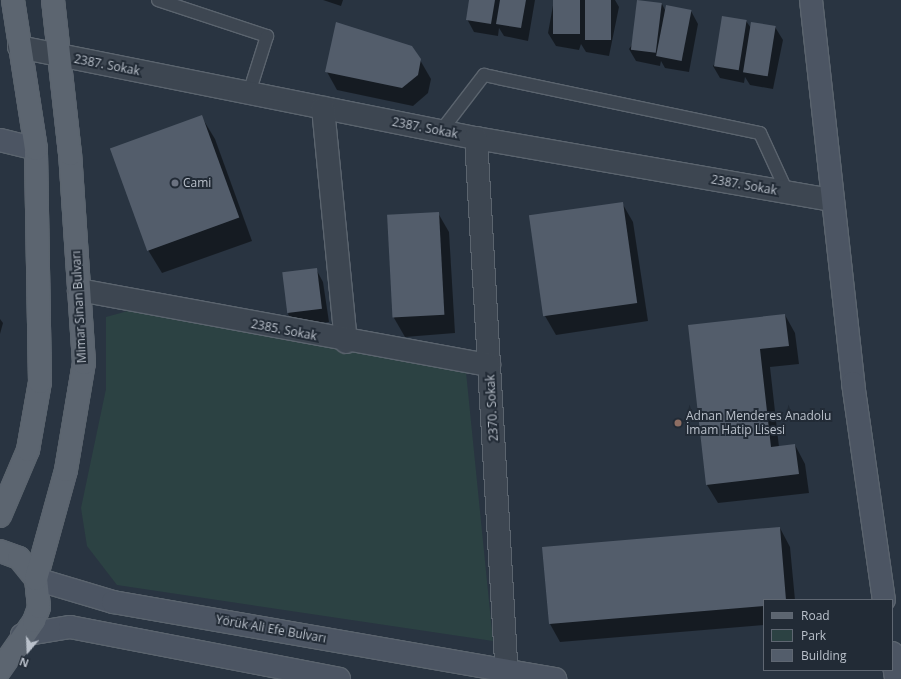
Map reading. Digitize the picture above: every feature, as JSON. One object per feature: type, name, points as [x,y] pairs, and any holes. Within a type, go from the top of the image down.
[{"type":"main road","points":[[0,516],[28,450],[40,382],[36,149],[19,47],[13,0]]},
{"type":"main road","name":"Mimar Sinan Bulvarı","points":[[0,670],[22,635],[34,621],[40,607],[36,579],[66,470],[84,363],[62,56],[53,0]]},
{"type":"main road","points":[[0,551],[19,558],[36,579]]},
{"type":"main road","points":[[0,645],[22,635]]},
{"type":"street","points":[[811,0],[833,200],[884,599]]},
{"type":"street","name":"2387. Sokak","points":[[19,47],[476,138],[833,200]]},
{"type":"street","points":[[323,108],[346,342]]},
{"type":"street","name":"2370. Sokak","points":[[476,138],[507,674]]},
{"type":"street","points":[[0,140],[36,149]]},
{"type":"street","name":"2385. Sokak","points":[[79,290],[346,342],[489,365]]},
{"type":"street","name":"Yörük Ali Efe Bulvarı","points":[[36,579],[113,602],[507,674],[555,679]]},
{"type":"street","points":[[22,635],[70,627],[339,679]]},
{"type":"street","points":[[893,660],[896,679]]},
{"type":"lane","points":[[158,0],[267,36],[249,93]]},
{"type":"lane","points":[[442,131],[484,76],[760,133],[787,192]]},
{"type":"green space","points":[[135,309],[466,372],[493,641],[117,585],[87,546],[81,508],[106,389],[106,317]]},
{"type":"building","points":[[469,0],[495,0],[491,24],[466,20]]},
{"type":"building","points":[[500,0],[526,0],[521,28],[496,24]]},
{"type":"building","points":[[553,0],[580,0],[580,34],[553,34]]},
{"type":"building","points":[[585,0],[611,0],[611,40],[585,40]]},
{"type":"building","points":[[637,0],[662,3],[656,53],[631,50]]},
{"type":"building","points":[[666,5],[692,10],[682,61],[656,56]]},
{"type":"building","points":[[722,16],[747,20],[739,70],[714,66]]},
{"type":"building","points":[[336,22],[412,46],[421,59],[418,75],[402,88],[325,72]]},
{"type":"building","points":[[751,22],[776,26],[768,76],[743,72]]},
{"type":"building","name":"Cami","points":[[202,115],[239,217],[147,251],[110,149]]},
{"type":"building","points":[[623,202],[637,303],[543,316],[529,215]]},
{"type":"building","points":[[439,212],[444,315],[392,318],[387,215]]},
{"type":"building","points":[[317,268],[322,309],[287,313],[282,272]]},
{"type":"building","points":[[785,314],[789,346],[760,349],[771,447],[795,444],[799,474],[706,485],[688,325]]},
{"type":"building","points":[[780,527],[786,599],[763,599],[763,606],[549,624],[542,547]]},
{"type":"place","name":"Cami","points":[[175,183]]},
{"type":"place","name":"Adnan Menderes Anadolu İmam Hatip Lisesi","points":[[678,423]]}]
